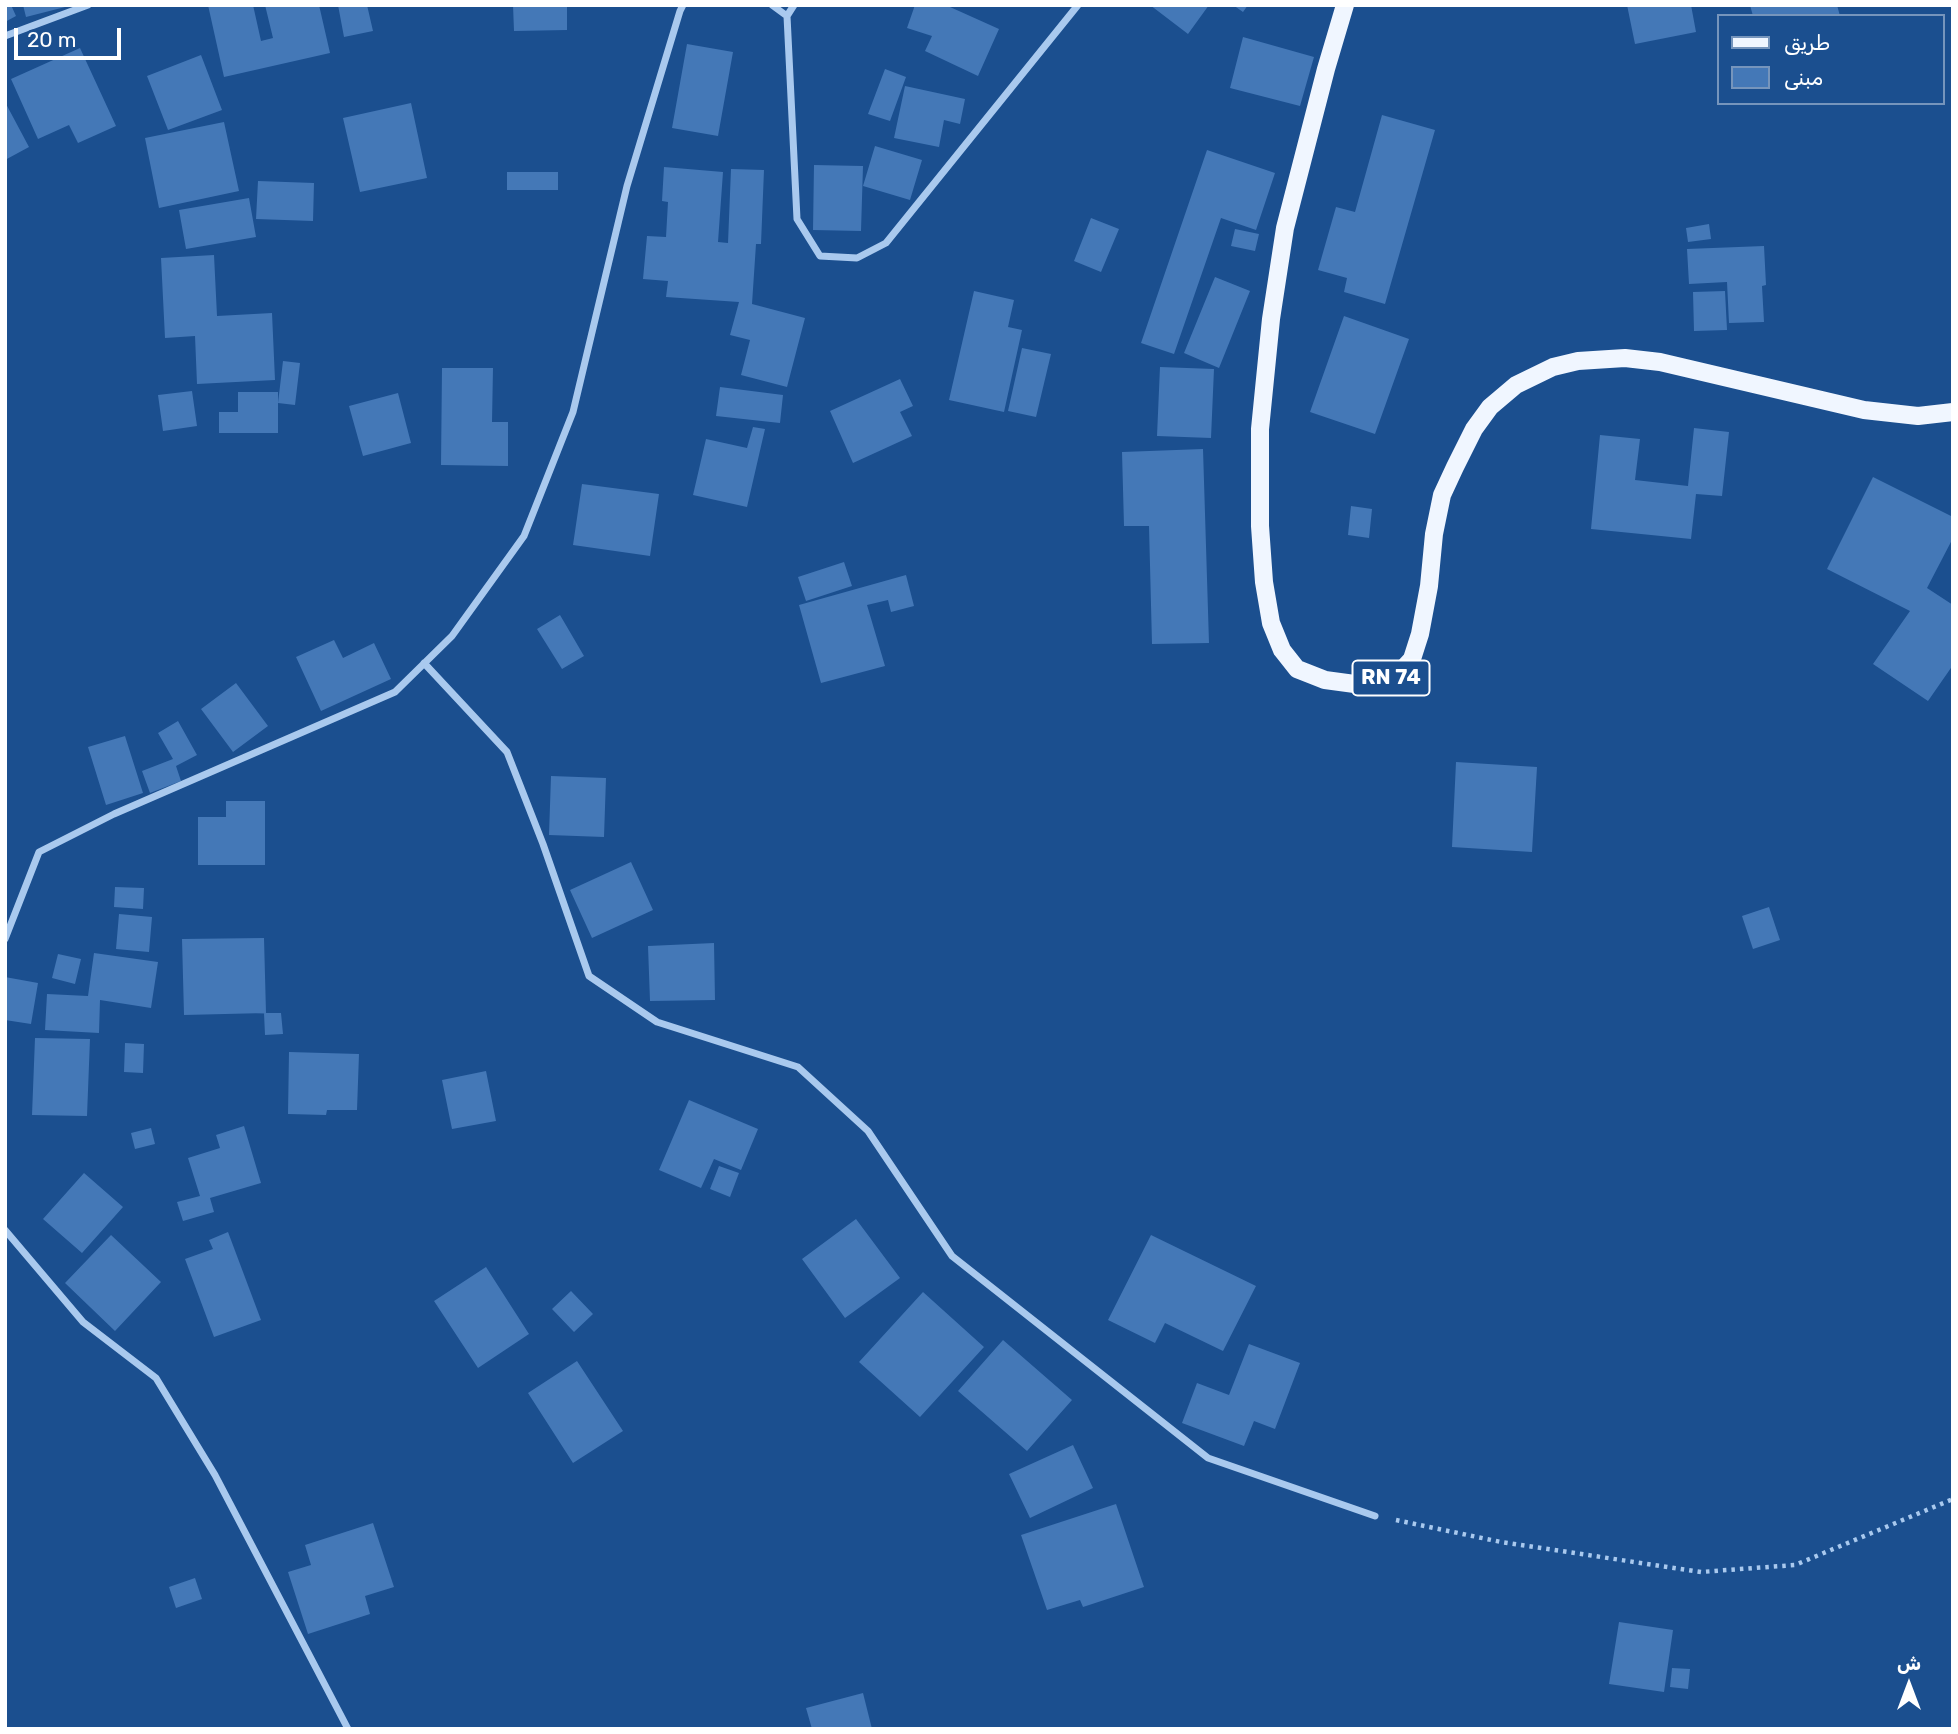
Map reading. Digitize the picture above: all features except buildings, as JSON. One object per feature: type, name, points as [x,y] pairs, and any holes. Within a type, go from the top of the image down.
[{"type":"main road","name":"RN 74","points":[[1345,5],[1285,228],[1271,319],[1261,429],[1259,526],[1264,582],[1271,623],[1282,650],[1297,669],[1325,680],[1362,685],[1387,680],[1400,672],[1412,659],[1420,634],[1439,508],[1455,467],[1474,429],[1490,407],[1516,385],[1553,366],[1578,361],[1625,358],[1660,362],[1864,410],[1918,416],[1953,412]]},
{"type":"street","points":[[5,36],[88,5]]},
{"type":"street","points":[[5,939],[39,852],[114,814],[395,692],[452,636],[524,536],[573,412],[626,186],[683,5]]},
{"type":"street","points":[[772,5],[787,16]]},
{"type":"street","points":[[794,5],[787,16],[797,219],[820,256],[857,258],[886,243],[1078,5]]},
{"type":"street","points":[[424,663],[506,752],[543,844],[589,976],[657,1022],[798,1067],[869,1131],[952,1256],[1208,1458],[1375,1516]]},
{"type":"street","points":[[5,1230],[83,1322],[156,1378],[215,1475],[348,1729]]},
{"type":"path","points":[[1375,1516],[1501,1542],[1701,1572],[1794,1565],[1953,1499]]}]
